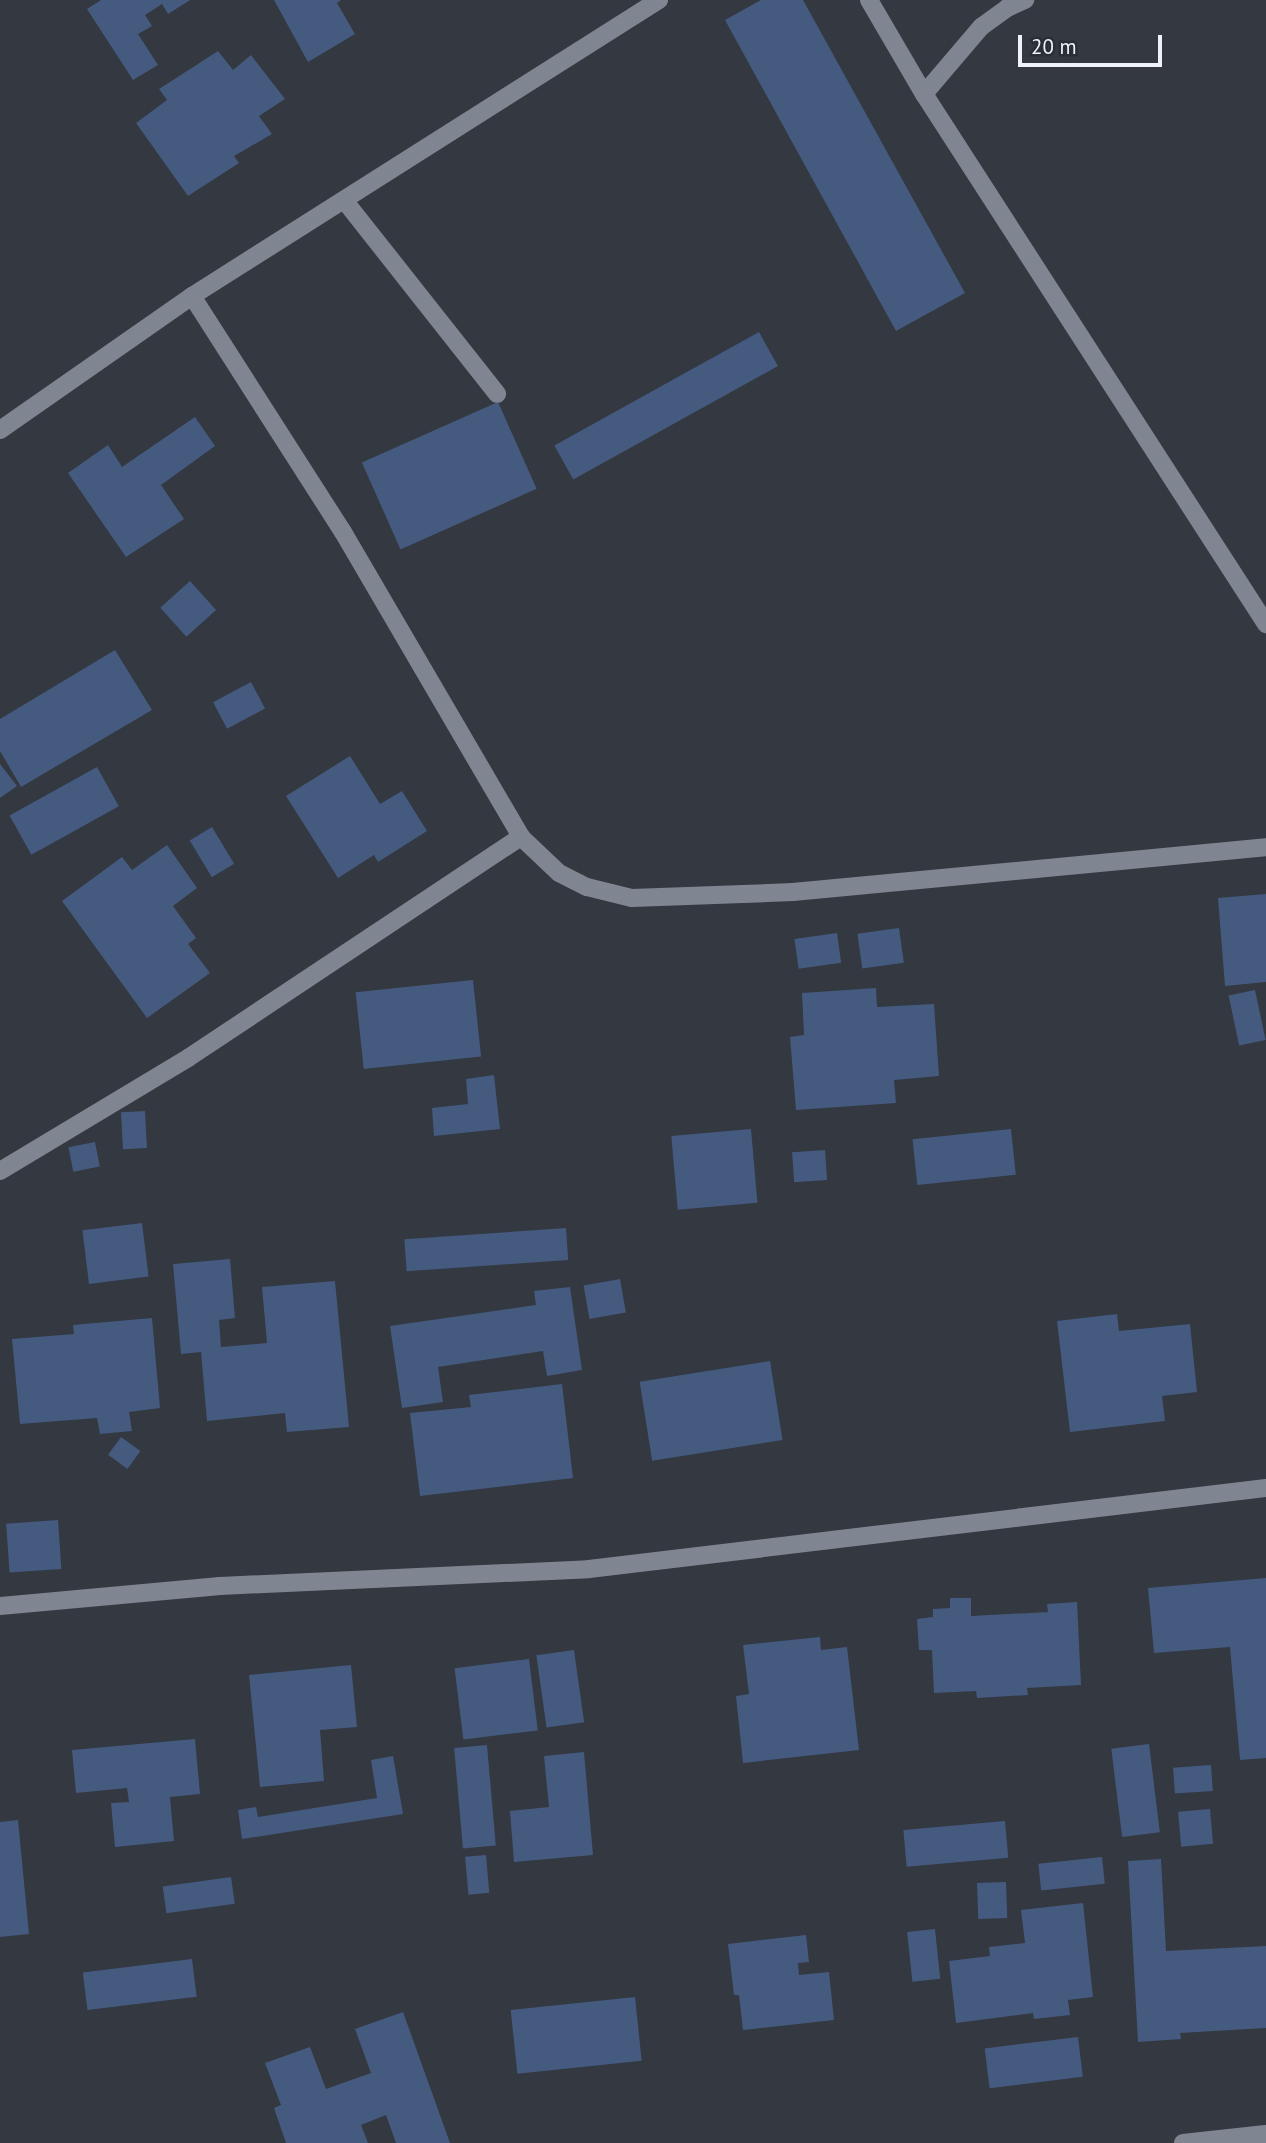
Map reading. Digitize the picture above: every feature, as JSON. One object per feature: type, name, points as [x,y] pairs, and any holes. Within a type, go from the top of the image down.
[{"type":"street","points":[[0,430],[192,296],[659,0]]},
{"type":"street","points":[[869,0],[923,94],[1266,624]]},
{"type":"street","points":[[923,94],[981,27],[1007,8],[1024,0]]},
{"type":"street","points":[[344,200],[497,394]]},
{"type":"street","points":[[192,296],[343,532],[521,837],[559,873],[587,887],[632,898],[793,892],[1266,847]]},
{"type":"street","points":[[0,1171],[188,1058],[521,837]]},
{"type":"street","points":[[0,1606],[220,1586],[589,1569],[1266,1488]]},
{"type":"street","points":[[1183,2143],[1266,2134]]},
{"type":"building","points":[[101,0],[190,0],[168,14],[162,4],[145,15],[152,26],[138,34],[158,65],[133,80],[87,9]]},
{"type":"building","points":[[274,0],[341,0],[337,3],[355,34],[308,62]]},
{"type":"building","points":[[761,0],[803,0],[965,293],[896,331],[725,20]]},
{"type":"building","points":[[218,51],[233,70],[251,55],[285,99],[259,116],[272,134],[234,156],[239,163],[188,196],[136,123],[167,100],[159,89]]},
{"type":"building","points":[[759,332],[778,366],[573,480],[554,445]]},
{"type":"building","points":[[498,402],[537,489],[401,549],[362,463]]},
{"type":"building","points":[[195,417],[215,446],[161,485],[184,519],[126,557],[68,473],[108,445],[122,467]]},
{"type":"building","points":[[190,581],[216,610],[186,637],[160,608]]},
{"type":"building","points":[[115,650],[152,710],[21,787],[0,751],[0,719]]},
{"type":"building","points":[[251,682],[265,708],[227,729],[213,702]]},
{"type":"building","points":[[350,756],[380,804],[402,791],[427,831],[378,862],[374,855],[338,878],[286,796]]},
{"type":"building","points":[[0,764],[17,786],[0,798]]},
{"type":"building","points":[[97,767],[119,806],[31,855],[10,815]]},
{"type":"building","points":[[212,827],[234,864],[212,877],[190,840]]},
{"type":"building","points":[[167,845],[197,888],[173,906],[196,938],[188,944],[210,973],[147,1018],[62,901],[122,857],[132,870]]},
{"type":"building","points":[[1266,894],[1266,982],[1225,986],[1218,898]]},
{"type":"building","points":[[899,928],[904,963],[862,969],[857,934]]},
{"type":"building","points":[[837,933],[841,963],[799,969],[794,939]]},
{"type":"building","points":[[473,980],[481,1057],[364,1069],[356,992]]},
{"type":"building","points":[[876,988],[877,1007],[934,1004],[939,1076],[894,1080],[896,1103],[796,1110],[790,1037],[804,1035],[802,993]]},
{"type":"building","points":[[1255,990],[1266,1040],[1239,1045],[1229,996]]},
{"type":"building","points":[[494,1075],[500,1129],[434,1136],[432,1108],[468,1104],[466,1079]]},
{"type":"building","points":[[145,1111],[147,1148],[123,1149],[121,1112]]},
{"type":"building","points":[[751,1129],[757,1203],[678,1210],[671,1136]]},
{"type":"building","points":[[1011,1129],[1016,1175],[917,1185],[913,1139]]},
{"type":"building","points":[[95,1142],[100,1167],[73,1172],[68,1147]]},
{"type":"building","points":[[825,1150],[827,1180],[794,1182],[792,1152]]},
{"type":"building","points":[[142,1223],[149,1277],[89,1284],[82,1230]]},
{"type":"building","points":[[566,1228],[568,1260],[407,1271],[404,1239]]},
{"type":"building","points":[[230,1259],[235,1318],[219,1320],[221,1347],[267,1343],[262,1287],[335,1281],[349,1427],[287,1432],[285,1413],[207,1421],[201,1352],[181,1354],[173,1264]]},
{"type":"building","points":[[620,1279],[626,1312],[589,1319],[584,1285]]},
{"type":"building","points":[[570,1287],[582,1370],[547,1376],[543,1351],[438,1367],[443,1402],[402,1408],[390,1326],[536,1305],[534,1291]]},
{"type":"building","points":[[1117,1314],[1119,1331],[1190,1324],[1197,1392],[1162,1396],[1165,1421],[1070,1432],[1057,1321]]},
{"type":"building","points":[[152,1318],[160,1408],[129,1412],[132,1431],[100,1434],[97,1418],[20,1424],[12,1339],[74,1334],[73,1325]]},
{"type":"building","points":[[770,1361],[783,1440],[652,1461],[640,1382]]},
{"type":"building","points":[[562,1384],[573,1478],[420,1496],[410,1413],[471,1407],[469,1395]]},
{"type":"building","points":[[121,1437],[140,1451],[127,1469],[108,1455]]},
{"type":"building","points":[[58,1520],[61,1569],[10,1573],[6,1524]]},
{"type":"building","points":[[1266,1578],[1266,1758],[1240,1760],[1230,1647],[1154,1653],[1148,1588]]},
{"type":"building","points":[[950,1598],[971,1598],[971,1616],[1048,1612],[1047,1604],[1077,1602],[1081,1685],[1027,1688],[1028,1695],[977,1698],[976,1691],[934,1693],[932,1650],[919,1650],[917,1619],[933,1617],[933,1609],[950,1608]]},
{"type":"building","points":[[820,1637],[821,1650],[847,1647],[859,1750],[743,1763],[736,1696],[749,1694],[743,1645]]},
{"type":"building","points":[[574,1650],[584,1722],[547,1728],[536,1655]]},
{"type":"building","points":[[529,1659],[538,1730],[463,1740],[455,1668]]},
{"type":"building","points":[[351,1665],[357,1727],[320,1730],[324,1781],[260,1787],[249,1675]]},
{"type":"building","points":[[195,1739],[200,1794],[170,1797],[174,1841],[115,1847],[111,1803],[129,1802],[127,1788],[76,1793],[72,1750]]},
{"type":"building","points":[[1149,1744],[1160,1832],[1122,1837],[1111,1749]]},
{"type":"building","points":[[487,1745],[496,1846],[463,1848],[454,1748]]},
{"type":"building","points":[[584,1752],[593,1855],[514,1862],[510,1811],[549,1807],[544,1756]]},
{"type":"building","points":[[393,1756],[403,1814],[242,1839],[238,1810],[256,1807],[258,1817],[377,1798],[371,1760]]},
{"type":"building","points":[[1211,1765],[1213,1791],[1175,1794],[1173,1768]]},
{"type":"building","points":[[1210,1809],[1213,1844],[1181,1847],[1178,1812]]},
{"type":"building","points":[[18,1820],[29,1934],[0,1937],[0,1822]]},
{"type":"building","points":[[1005,1821],[1008,1858],[907,1867],[903,1830]]},
{"type":"building","points":[[486,1855],[489,1893],[468,1895],[465,1857]]},
{"type":"building","points":[[1102,1857],[1105,1884],[1041,1891],[1038,1864]]},
{"type":"building","points":[[1161,1859],[1166,1951],[1266,1946],[1266,2028],[1180,2033],[1181,2039],[1138,2042],[1128,1861]]},
{"type":"building","points":[[231,1877],[235,1904],[166,1913],[163,1887]]},
{"type":"building","points":[[1006,1882],[1007,1918],[978,1919],[977,1883]]},
{"type":"building","points":[[1083,1903],[1093,1997],[1068,2000],[1070,2015],[1034,2019],[1033,2013],[956,2023],[949,1961],[990,1956],[989,1947],[1025,1943],[1021,1910]]},
{"type":"building","points":[[935,1929],[940,1979],[912,1982],[907,1932]]},
{"type":"building","points":[[806,1935],[809,1962],[798,1963],[799,1975],[829,1972],[834,2020],[743,2030],[739,1995],[734,1995],[728,1944]]},
{"type":"building","points":[[192,1959],[197,1997],[87,2010],[83,1972]]},
{"type":"building","points":[[635,1997],[642,2061],[517,2074],[511,2010]]},
{"type":"building","points":[[403,2012],[450,2143],[396,2143],[386,2115],[361,2125],[368,2143],[286,2143],[274,2108],[281,2105],[265,2063],[310,2047],[326,2089],[371,2073],[355,2029]]},
{"type":"building","points":[[1078,2037],[1083,2077],[990,2088],[985,2048]]}]
